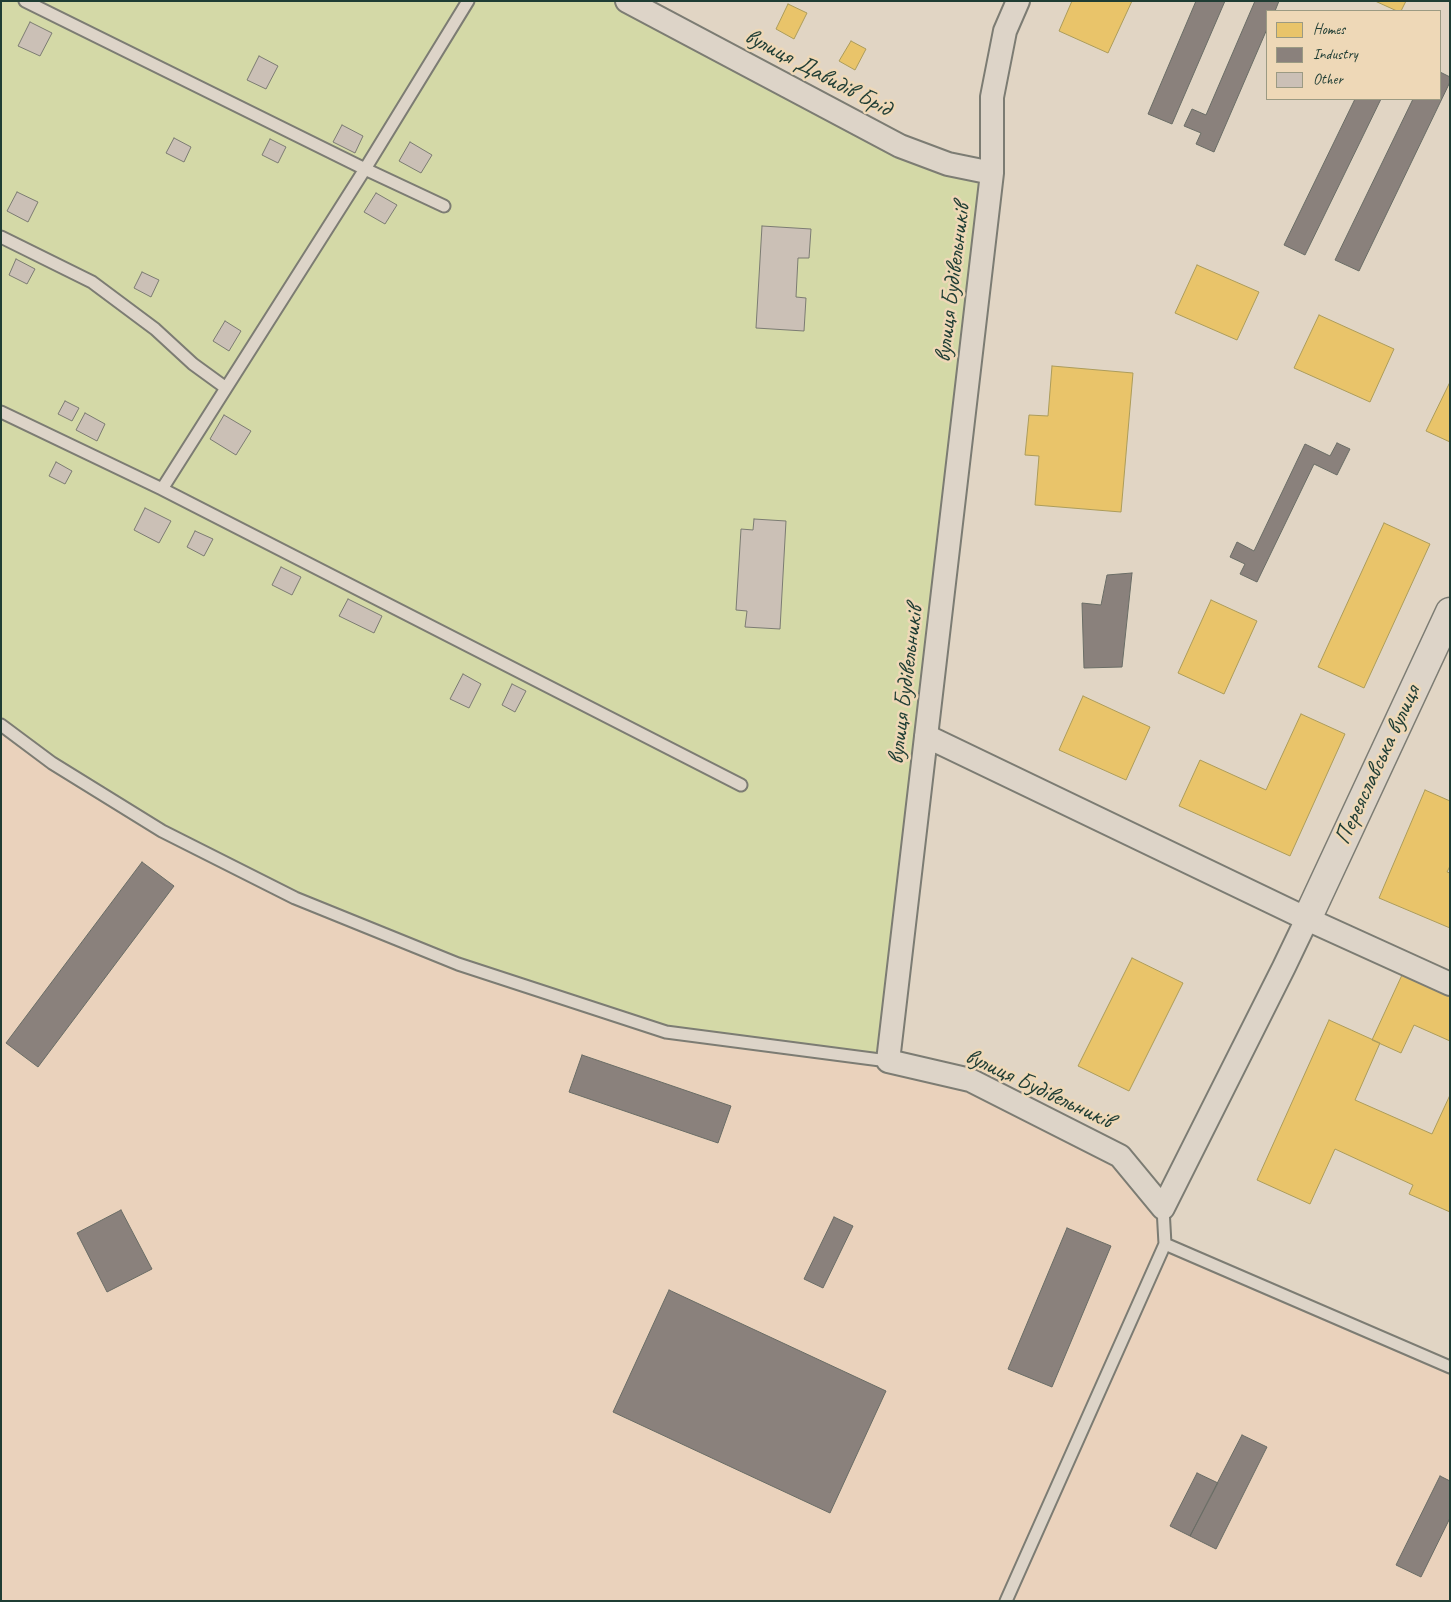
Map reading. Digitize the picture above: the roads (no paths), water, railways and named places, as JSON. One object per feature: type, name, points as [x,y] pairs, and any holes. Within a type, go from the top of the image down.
[{"type":"street","name":"вулиця Давидів Брід","points":[[627,1],[900,146],[948,164],[992,173]]},
{"type":"street","name":"вулиця Будівельників","points":[[1018,1],[1006,31],[992,98],[992,173],[888,1061],[970,1080],[1120,1156],[1163,1208]]},
{"type":"street","name":"Переяславська вулиця","points":[[1307,919],[1450,612]]},
{"type":"street","points":[[926,736],[1307,919],[1450,984]]},
{"type":"street","points":[[1163,1208],[1307,919]]},
{"type":"lane","points":[[25,1],[444,206]]},
{"type":"lane","points":[[162,489],[365,169],[468,1]]},
{"type":"lane","points":[[1,237],[92,282],[155,329],[193,364],[226,388]]},
{"type":"lane","points":[[1,412],[162,489],[741,785]]},
{"type":"lane","points":[[1,725],[52,763],[162,831],[295,898],[458,964],[666,1032],[888,1061]]},
{"type":"lane","points":[[1006,1601],[1165,1244],[1163,1208]]},
{"type":"lane","points":[[1165,1244],[1450,1367]]}]
